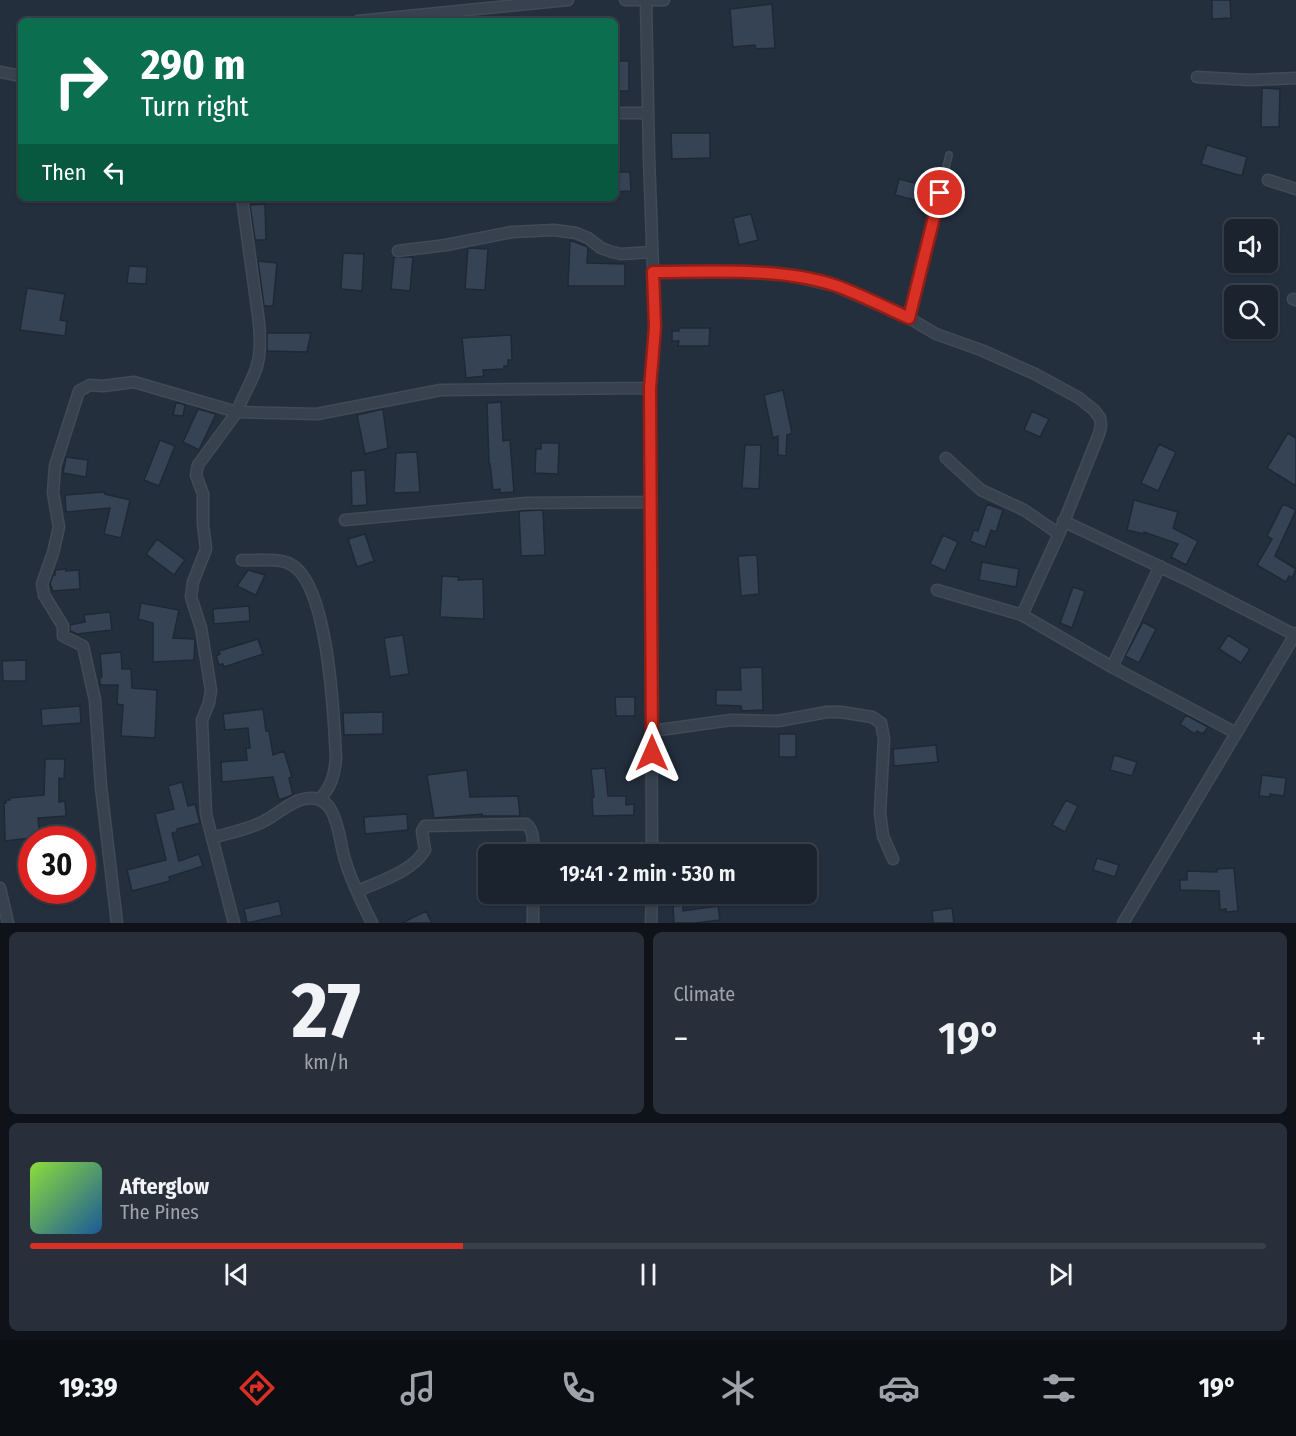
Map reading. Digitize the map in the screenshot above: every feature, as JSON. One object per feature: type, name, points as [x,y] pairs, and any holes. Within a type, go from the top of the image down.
[{"type":"street","points":[[388,18],[567,0]]},
{"type":"street","points":[[625,0],[664,0]]},
{"type":"street","points":[[646,1],[655,327],[650,388],[652,844]]},
{"type":"street","points":[[0,72],[18,75]]},
{"type":"street","points":[[1197,77],[1250,80],[1296,78]]},
{"type":"street","points":[[618,113],[648,113]]},
{"type":"street","points":[[1268,180],[1296,189]]},
{"type":"street","points":[[234,923],[206,814],[202,720],[209,703],[211,690],[201,628],[191,597],[193,582],[206,549],[203,494],[196,475],[202,457],[237,412],[242,397],[252,380],[259,358],[258,315],[242,201]]},
{"type":"street","points":[[398,251],[512,232],[555,230],[576,233],[612,252],[621,254],[652,252]]},
{"type":"street","points":[[653,272],[783,274],[835,286],[909,318],[936,334],[981,350],[1035,374],[1079,398],[1094,410],[1100,418],[1099,434],[1059,534],[1022,615]]},
{"type":"street","points":[[117,923],[101,787],[95,700],[87,663],[83,646],[63,636],[63,626],[44,595],[42,584],[59,527],[52,493],[55,466],[80,391],[90,385],[103,386],[134,382],[237,412],[316,414],[441,390],[650,388]]},
{"type":"street","points":[[946,458],[981,490],[1024,510],[1059,534]]},
{"type":"street","points":[[345,520],[527,503],[651,502]]},
{"type":"street","points":[[1063,521],[1296,634],[1123,923]]},
{"type":"street","points":[[242,560],[278,561],[292,565],[302,575],[315,602],[327,646],[336,759],[334,777],[328,790],[319,800]]},
{"type":"street","points":[[1112,667],[1160,567]]},
{"type":"street","points":[[937,590],[1022,615],[1236,734]]},
{"type":"street","points":[[652,731],[731,720],[778,721],[827,712],[872,717],[881,723],[883,728],[880,813],[883,836],[893,860]]},
{"type":"street","points":[[212,838],[262,823],[302,799],[319,800],[326,804],[339,826],[345,861],[372,923]]},
{"type":"street","points":[[358,891],[402,871],[417,861],[425,850],[422,831],[425,826],[526,824],[530,827],[533,844]]},
{"type":"street","points":[[0,888],[8,923]]},
{"type":"street","points":[[533,904],[533,923]]},
{"type":"street","points":[[651,923],[652,904]]},
{"type":"lane","points":[[909,318],[949,155]]},
{"type":"building","points":[[1212,0],[1230,0],[1231,18],[1212,19]]},
{"type":"building","points":[[772,4],[775,48],[756,49],[755,45],[733,47],[730,9]]},
{"type":"building","points":[[618,61],[629,61],[629,91],[618,91]]},
{"type":"building","points":[[1262,88],[1280,89],[1279,127],[1261,127]]},
{"type":"building","points":[[671,133],[710,133],[710,158],[672,159]]},
{"type":"building","points":[[1207,145],[1247,157],[1242,176],[1201,164]]},
{"type":"building","points":[[618,172],[630,172],[631,191],[618,192]]},
{"type":"building","points":[[899,179],[931,187],[927,203],[895,195]]},
{"type":"building","points":[[265,204],[266,240],[255,240],[250,205]]},
{"type":"building","points":[[751,214],[758,240],[739,245],[733,218]]},
{"type":"building","points":[[570,240],[588,247],[587,263],[625,264],[625,286],[568,286]]},
{"type":"building","points":[[468,248],[488,249],[485,290],[465,289]]},
{"type":"building","points":[[343,253],[364,254],[362,291],[341,289]]},
{"type":"building","points":[[394,257],[413,257],[410,291],[391,289]]},
{"type":"building","points":[[258,261],[277,263],[273,306],[264,306]]},
{"type":"building","points":[[129,266],[147,267],[146,284],[127,283]]},
{"type":"building","points":[[27,288],[65,294],[60,320],[67,321],[65,336],[20,330]]},
{"type":"building","points":[[679,328],[710,328],[709,346],[678,346],[679,341],[672,341],[672,331],[679,331]]},
{"type":"building","points":[[267,333],[311,333],[307,352],[267,351]]},
{"type":"building","points":[[511,335],[512,360],[508,360],[508,366],[504,366],[504,369],[483,370],[484,376],[466,378],[462,338]]},
{"type":"building","points":[[783,390],[792,433],[787,435],[786,456],[778,455],[778,436],[773,438],[764,395]]},
{"type":"building","points":[[176,402],[185,405],[183,416],[173,415]]},
{"type":"building","points":[[501,402],[503,441],[510,440],[514,492],[500,493],[500,489],[493,490],[489,464],[487,403]]},
{"type":"building","points":[[198,409],[216,414],[199,450],[183,442]]},
{"type":"building","points":[[383,409],[388,448],[365,454],[357,415]]},
{"type":"building","points":[[1032,411],[1049,419],[1040,437],[1024,430]]},
{"type":"building","points":[[1288,433],[1296,438],[1296,486],[1267,468]]},
{"type":"building","points":[[160,440],[175,446],[159,486],[144,480]]},
{"type":"building","points":[[541,443],[559,443],[558,474],[535,473],[536,449],[541,449]]},
{"type":"building","points":[[1159,444],[1176,452],[1158,491],[1141,483]]},
{"type":"building","points":[[745,445],[761,445],[759,489],[742,488]]},
{"type":"building","points":[[417,452],[420,492],[394,493],[396,453]]},
{"type":"building","points":[[66,457],[88,460],[86,477],[63,473]]},
{"type":"building","points":[[365,470],[367,505],[352,506],[351,471]]},
{"type":"building","points":[[104,492],[130,500],[121,538],[104,534],[110,508],[66,512],[65,495]]},
{"type":"building","points":[[1134,500],[1178,512],[1173,528],[1198,541],[1186,565],[1171,557],[1178,544],[1144,532],[1144,534],[1127,530]]},
{"type":"building","points":[[987,504],[1003,510],[996,532],[991,530],[985,547],[970,541],[974,530],[978,531]]},
{"type":"building","points":[[1283,504],[1296,510],[1275,556],[1296,569],[1292,578],[1289,576],[1286,582],[1257,565],[1272,539],[1267,536]]},
{"type":"building","points":[[543,510],[545,555],[521,556],[519,511]]},
{"type":"building","points":[[365,534],[374,561],[357,567],[348,539]]},
{"type":"building","points":[[943,535],[958,542],[945,571],[930,564]]},
{"type":"building","points":[[157,539],[185,560],[174,575],[146,554]]},
{"type":"building","points":[[757,555],[759,594],[741,596],[738,556]]},
{"type":"building","points":[[982,562],[1019,569],[1016,587],[979,580]]},
{"type":"building","points":[[66,569],[66,571],[79,570],[80,589],[53,591],[50,584],[55,570]]},
{"type":"building","points":[[248,570],[265,575],[256,595],[237,586]]},
{"type":"building","points":[[442,576],[459,577],[458,580],[483,579],[484,619],[440,617]]},
{"type":"building","points":[[1073,587],[1085,591],[1072,628],[1060,623]]},
{"type":"building","points":[[141,603],[179,610],[173,638],[195,639],[194,660],[153,662],[153,623],[138,619]]},
{"type":"building","points":[[249,606],[250,621],[214,624],[213,609]]},
{"type":"building","points":[[110,612],[112,630],[77,634],[70,631],[70,625],[85,622],[84,615]]},
{"type":"building","points":[[1143,622],[1156,629],[1139,663],[1125,656]]},
{"type":"building","points":[[403,635],[409,674],[390,677],[384,638]]},
{"type":"building","points":[[1228,635],[1250,649],[1241,663],[1219,649]]},
{"type":"building","points":[[258,639],[263,654],[224,667],[223,664],[219,665],[216,656],[220,654],[219,651]]},
{"type":"building","points":[[121,652],[122,669],[131,669],[132,688],[157,690],[155,738],[121,736],[123,705],[117,704],[118,685],[100,685],[100,677],[102,677],[100,654]]},
{"type":"building","points":[[26,660],[26,681],[3,681],[2,661]]},
{"type":"building","points":[[762,667],[763,710],[742,711],[741,706],[716,705],[716,690],[741,690],[740,668]]},
{"type":"building","points":[[615,697],[635,697],[635,716],[616,716]]},
{"type":"building","points":[[80,706],[81,723],[42,726],[41,709]]},
{"type":"building","points":[[263,709],[273,755],[284,751],[292,777],[289,778],[293,795],[279,800],[273,777],[222,782],[221,762],[247,760],[246,748],[250,748],[248,728],[225,730],[223,714]]},
{"type":"building","points":[[383,712],[383,734],[344,735],[343,713]]},
{"type":"building","points":[[1186,715],[1208,727],[1203,734],[1197,731],[1195,734],[1180,724]]},
{"type":"building","points":[[779,734],[796,734],[796,757],[779,757]]},
{"type":"building","points":[[936,745],[938,762],[894,766],[893,749]]},
{"type":"building","points":[[1114,755],[1137,762],[1132,776],[1110,770]]},
{"type":"building","points":[[45,759],[65,759],[64,779],[59,778],[59,802],[65,801],[66,816],[38,818],[39,826],[18,826],[18,840],[5,841],[4,803],[6,800],[44,795]]},
{"type":"building","points":[[605,768],[608,796],[626,796],[626,805],[634,804],[634,815],[593,816],[592,797],[594,797],[591,769]]},
{"type":"building","points":[[467,770],[470,797],[518,796],[520,816],[482,816],[482,814],[434,818],[427,775]]},
{"type":"building","points":[[1262,775],[1286,778],[1284,796],[1270,794],[1270,797],[1259,796]]},
{"type":"building","points":[[182,782],[188,806],[195,804],[200,823],[177,829],[177,832],[172,833],[179,861],[199,854],[203,866],[169,877],[170,881],[132,891],[127,870],[166,860],[155,814],[174,809],[168,786]]},
{"type":"building","points":[[1066,800],[1078,806],[1065,832],[1052,825]]},
{"type":"building","points":[[407,814],[408,830],[365,834],[364,817]]},
{"type":"building","points":[[1097,858],[1119,865],[1115,877],[1093,870]]},
{"type":"building","points":[[1234,868],[1238,911],[1220,910],[1219,891],[1180,890],[1180,880],[1187,880],[1187,871],[1217,872],[1217,869]]},
{"type":"building","points":[[279,901],[282,915],[247,923],[244,909]]},
{"type":"building","points":[[683,905],[683,911],[718,906],[720,920],[674,923],[673,906]]},
{"type":"building","points":[[952,908],[954,923],[933,923],[932,911]]},
{"type":"building","points":[[426,911],[432,923],[402,923]]},
{"type":"route","points":[[652,753],[650,388],[655,327],[653,272],[783,274],[835,286],[909,318],[940,193]]}]
